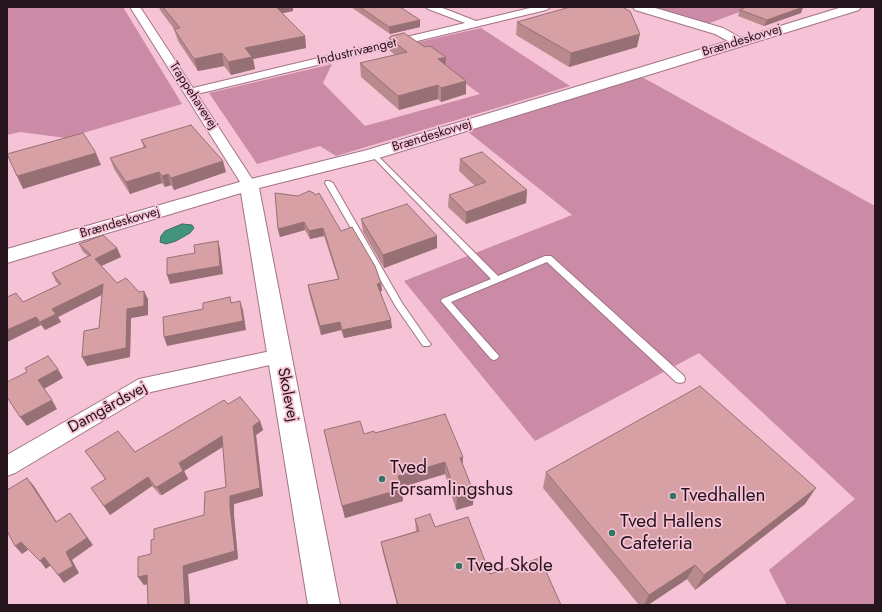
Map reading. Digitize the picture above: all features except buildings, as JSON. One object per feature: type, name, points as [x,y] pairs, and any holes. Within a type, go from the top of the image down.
[{"type":"street","name":"Trappehavevej","points":[[135,7],[191,92],[249,185]]},
{"type":"street","points":[[431,7],[476,24]]},
{"type":"street","name":"Industrivænget","points":[[191,92],[546,7]]},
{"type":"street","points":[[639,7],[719,31],[739,42]]},
{"type":"street","name":"Brændeskovvej","points":[[7,256],[249,185],[373,154],[855,7]]},
{"type":"street","name":"Skolevej","points":[[249,185],[324,605]]},
{"type":"street","name":"Damgårdsvej","points":[[9,460],[146,385],[280,356]]},
{"type":"lane","points":[[373,154],[497,280]]},
{"type":"lane","points":[[329,184],[399,305],[426,344]]},
{"type":"lane","points":[[494,356],[445,301],[548,258],[680,379]]},
{"type":"shaded area","points":[[7,7],[123,7],[182,104],[66,138],[20,132],[7,135]]},
{"type":"shaded area","points":[[649,7],[753,7],[707,24]]},
{"type":"shaded area","points":[[481,28],[570,86],[336,156],[320,146],[257,164],[209,93],[332,64],[323,83],[365,126],[480,94],[410,44]]},
{"type":"shaded area","points":[[642,77],[875,206],[875,605],[787,605],[769,570],[855,499],[699,353],[535,441],[404,281],[572,215],[467,131]]},
{"type":"shaded area","points":[[182,224],[192,225],[194,228],[190,233],[176,241],[166,244],[160,242],[161,236],[165,231]]},
{"type":"place","name":"Tved Forsamlingshus","points":[[382,479]]},
{"type":"place","name":"Tvedhallen","points":[[673,496]]},
{"type":"place","name":"Tved Hallens Cafeteria","points":[[612,533]]},
{"type":"place","name":"Tved Skole","points":[[459,566]]}]
